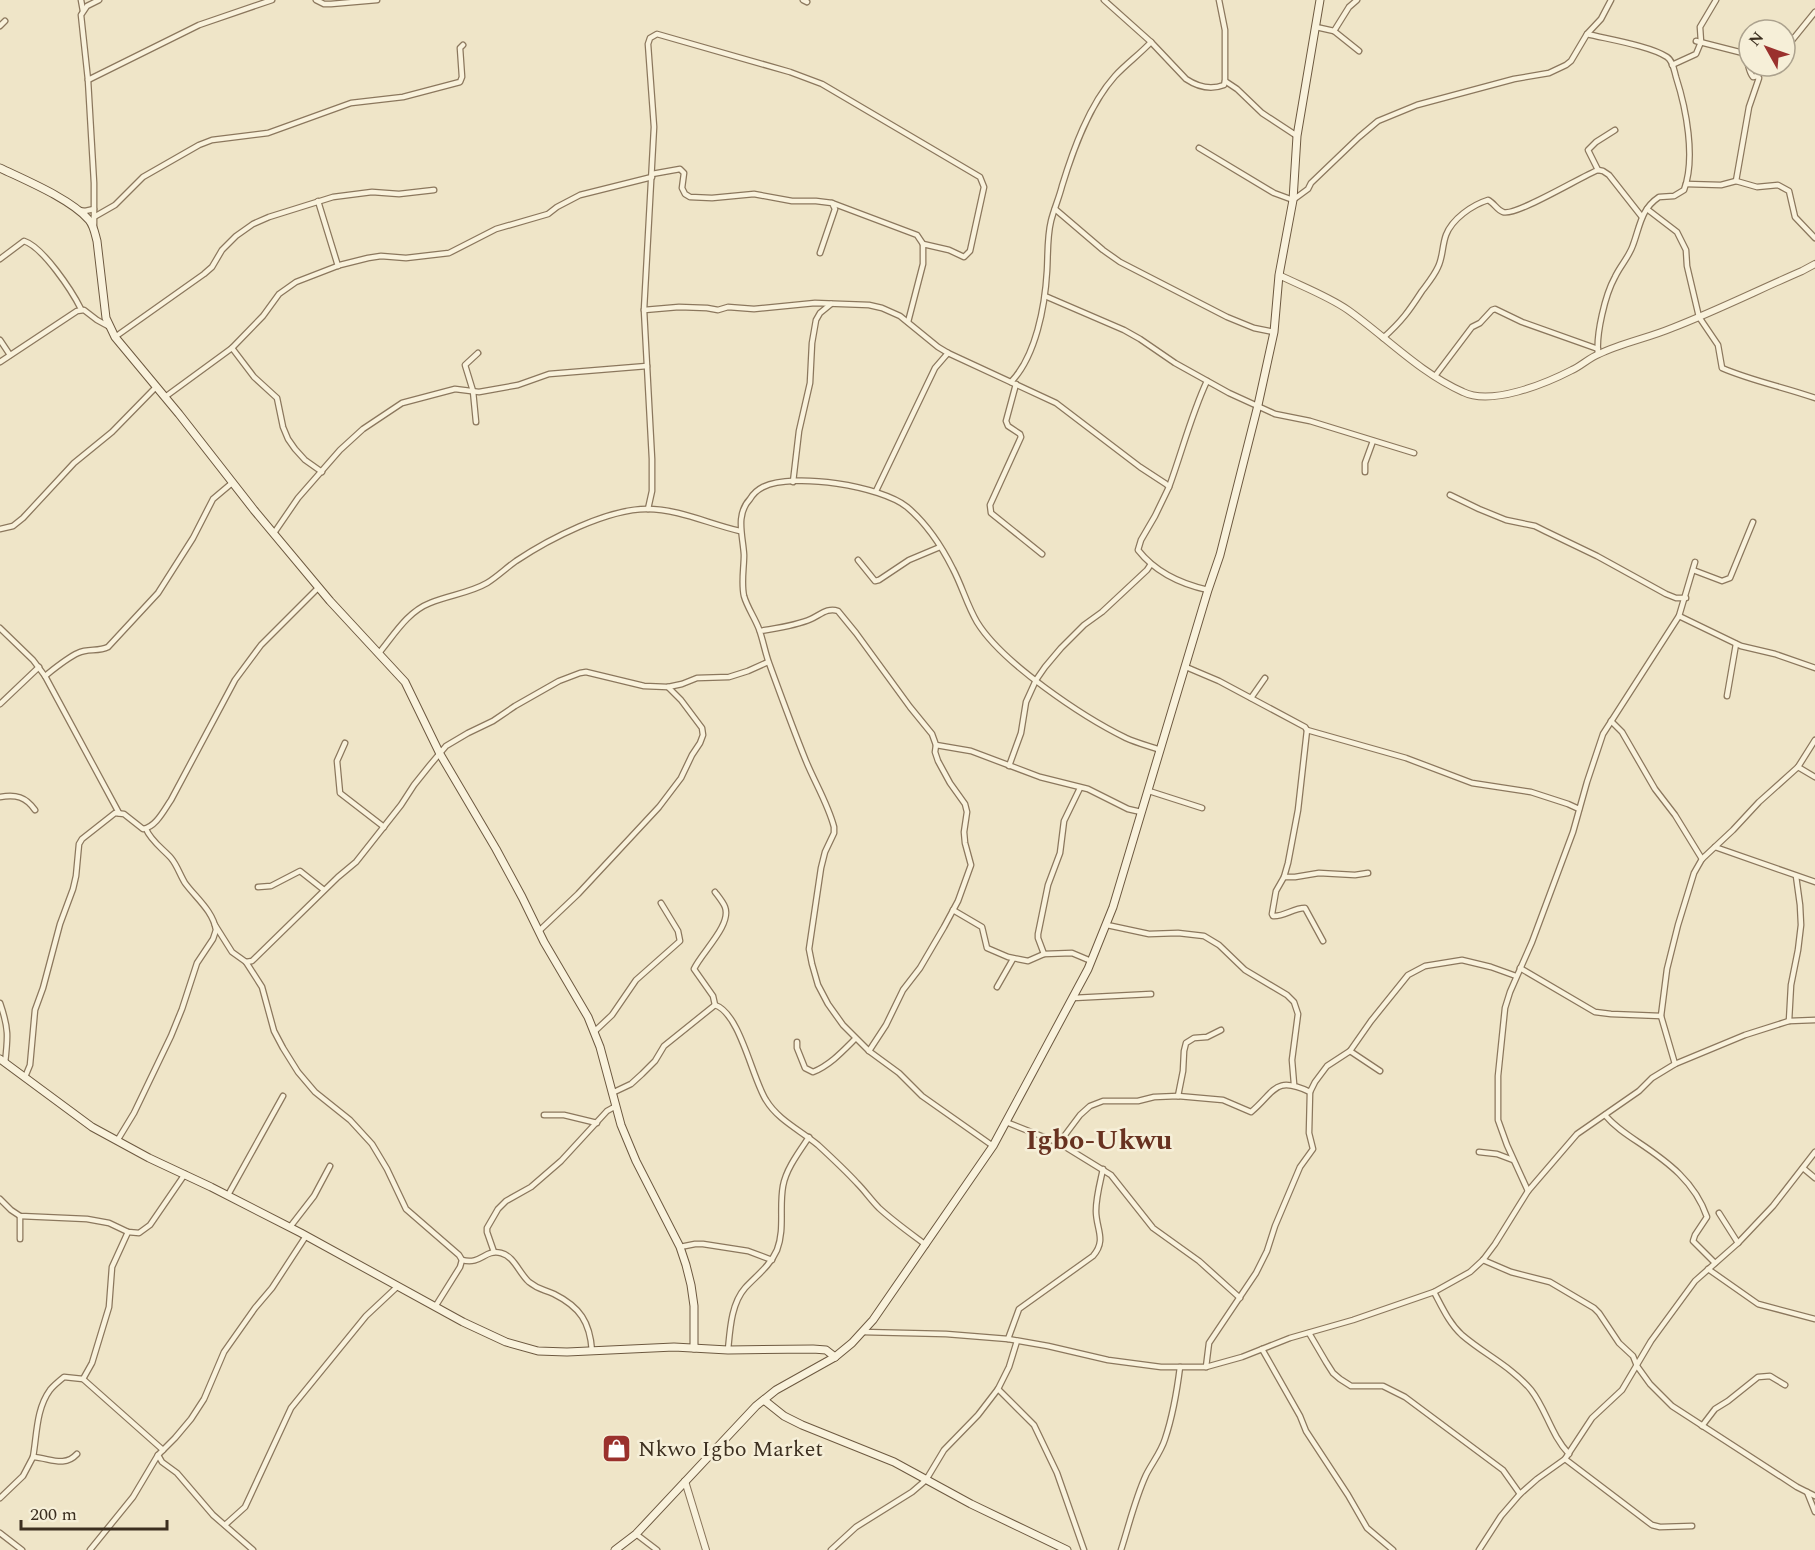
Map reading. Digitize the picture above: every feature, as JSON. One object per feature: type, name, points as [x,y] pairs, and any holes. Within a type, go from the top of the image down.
[{"type":"main road","points":[[615,1550],[636,1534],[735,1427],[764,1400],[776,1390],[835,1357],[862,1332],[926,1245],[993,1146],[1091,961],[1107,925],[1220,555],[1258,405],[1274,332],[1279,275],[1293,200],[1297,136],[1320,0]]},
{"type":"main road","points":[[0,168],[33,184],[76,209],[88,219],[97,242],[108,326],[115,337],[232,483],[410,690],[440,754],[496,849],[595,1031],[621,1125],[680,1247],[691,1285],[694,1306],[694,1348]]},
{"type":"main road","points":[[2,1061],[92,1127],[117,1141],[290,1227],[435,1307],[495,1337],[524,1348],[538,1351],[694,1348],[817,1349],[826,1350],[835,1357]]},
{"type":"main road","points":[[817,1349],[826,1363]]},
{"type":"main road","points":[[764,1400],[772,1408],[793,1420],[894,1462],[981,1509],[1067,1550]]},
{"type":"street","points":[[81,0],[94,183],[94,230]]},
{"type":"street","points":[[83,11],[87,6],[99,0]]},
{"type":"street","points":[[88,80],[199,25],[272,0]]},
{"type":"street","points":[[316,0],[324,4],[377,0]]},
{"type":"street","points":[[1104,0],[1151,42],[1186,79],[1214,88],[1224,85],[1225,81],[1224,30],[1219,0]]},
{"type":"street","points":[[1334,31],[1349,7],[1358,0]]},
{"type":"street","points":[[1199,148],[1274,193],[1293,200],[1308,189],[1311,183],[1378,121],[1417,105],[1454,94],[1560,69],[1571,61],[1611,0]]},
{"type":"street","points":[[1672,64],[1696,54],[1700,27],[1716,0]]},
{"type":"street","points":[[1797,34],[1815,12]]},
{"type":"street","points":[[0,26],[5,21]]},
{"type":"street","points":[[1316,27],[1334,31],[1359,51]]},
{"type":"street","points":[[648,509],[652,491],[652,469],[644,310],[654,127],[648,44],[650,38],[657,34],[790,72],[822,84],[980,177],[984,187],[968,255],[964,257],[949,250],[923,244]]},
{"type":"street","points":[[1587,34],[1660,53],[1671,60],[1682,97],[1689,149],[1686,184],[1680,193],[1674,196],[1659,197],[1642,217],[1633,246],[1609,291],[1597,339],[1598,351]]},
{"type":"street","points":[[1042,554],[989,509],[1021,437],[1008,426],[1006,421],[1014,383],[1032,346],[1046,296],[1051,223],[1079,138],[1114,77],[1151,42]]},
{"type":"street","points":[[1698,42],[1737,52]]},
{"type":"street","points":[[94,217],[115,205],[143,177],[212,140],[268,132],[351,103],[403,97],[460,82],[462,77],[460,48],[463,45]]},
{"type":"street","points":[[1736,181],[1749,107],[1759,78]]},
{"type":"street","points":[[1225,81],[1262,113],[1297,136]]},
{"type":"street","points":[[1598,170],[1588,150],[1615,130]]},
{"type":"street","points":[[165,397],[232,348],[288,286],[338,266],[368,258],[381,256],[406,258],[449,253],[496,229],[548,214],[580,195],[652,175],[680,170],[684,173],[682,188],[690,197],[712,198],[754,194],[792,201],[832,203],[917,235],[923,244],[922,264],[908,322]]},
{"type":"street","points":[[1383,338],[1402,321],[1433,276],[1442,256],[1449,230],[1466,211],[1488,200],[1502,212],[1510,212],[1525,207],[1598,170],[1609,175],[1642,217]]},
{"type":"street","points":[[1686,184],[1720,184],[1736,181],[1757,187],[1778,185],[1789,191],[1795,217],[1815,238]]},
{"type":"street","points":[[115,337],[204,274],[212,267],[228,243],[253,224],[333,197],[362,193],[399,194],[434,190]]},
{"type":"street","points":[[318,201],[338,266]]},
{"type":"street","points":[[820,253],[835,209],[832,203]]},
{"type":"street","points":[[76,209],[85,211],[94,209]]},
{"type":"street","points":[[1054,209],[1120,262],[1227,318],[1254,328],[1274,332]]},
{"type":"street","points":[[1647,209],[1677,232],[1686,250],[1687,266],[1699,317],[1718,345],[1722,368],[1745,378],[1815,398]]},
{"type":"street","points":[[0,259],[24,241],[32,244],[54,269],[81,309],[108,326]]},
{"type":"street","points":[[1279,275],[1347,309],[1435,376],[1463,393],[1476,397],[1487,397],[1515,392],[1551,380],[1575,369],[1598,351],[1673,328],[1814,265]]},
{"type":"street","points":[[1046,296],[1124,330],[1207,381],[1275,414],[1310,421],[1414,453]]},
{"type":"street","points":[[644,310],[679,307],[718,310],[729,307],[754,309],[831,304],[869,305],[882,308],[908,322],[948,353],[1056,403],[1169,487]]},
{"type":"street","points":[[793,482],[799,431],[810,383],[814,331],[822,311],[831,304]]},
{"type":"street","points":[[0,363],[81,309]]},
{"type":"street","points":[[1435,376],[1472,327],[1495,309],[1522,322],[1598,351]]},
{"type":"street","points":[[0,340],[10,355]]},
{"type":"street","points":[[232,348],[254,376],[277,398],[283,427],[295,449],[305,460],[322,472]]},
{"type":"street","points":[[476,422],[473,391],[465,365],[478,353]]},
{"type":"street","points":[[876,491],[935,368],[948,353]]},
{"type":"street","points":[[274,532],[298,498],[363,429],[402,403],[455,389],[479,392],[518,385],[549,374],[646,366]]},
{"type":"street","points":[[1207,381],[1191,420],[1169,487],[1138,550],[1151,564],[1177,581],[1208,590]]},
{"type":"street","points":[[0,529],[14,526],[74,463],[112,432],[156,387]]},
{"type":"street","points":[[1365,472],[1365,463],[1373,441]]},
{"type":"street","points":[[993,1146],[928,1101],[899,1073],[855,1039],[828,1004],[818,985],[809,949],[821,868],[825,852],[834,833],[834,827],[805,759],[768,662],[760,631],[744,595],[744,555],[740,531],[745,506],[763,487],[793,482],[844,484],[876,491],[898,501],[909,508],[926,526],[953,569],[976,620],[984,632],[1015,662],[1036,680],[1090,718],[1128,738],[1160,750]]},
{"type":"street","points":[[45,676],[78,653],[89,650],[101,651],[108,647],[158,593],[193,538],[213,499],[232,483]]},
{"type":"street","points":[[1450,495],[1506,520],[1535,526],[1597,556],[1666,594],[1676,598],[1686,598]]},
{"type":"street","points":[[379,653],[409,616],[424,606],[484,585],[514,563],[564,533],[620,513],[648,509],[688,515],[740,531]]},
{"type":"street","points":[[1693,570],[1722,581],[1730,578],[1754,522]]},
{"type":"street","points":[[858,560],[875,581],[909,560],[940,547]]},
{"type":"street","points":[[1528,1191],[1502,1131],[1497,1112],[1504,1008],[1532,942],[1573,832],[1603,734],[1679,616],[1695,562]]},
{"type":"street","points":[[1008,766],[1021,733],[1026,702],[1036,680],[1061,648],[1151,564]]},
{"type":"street","points":[[146,829],[159,818],[171,800],[235,680],[247,662],[276,628],[319,586]]},
{"type":"street","points":[[760,631],[792,626],[830,609],[838,611],[909,707],[935,738],[935,752],[938,761],[965,804],[967,812],[964,832],[971,865],[969,875],[953,910],[920,968],[903,990],[890,1019],[869,1051]]},
{"type":"street","points":[[1679,616],[1736,644],[1815,668]]},
{"type":"street","points":[[0,628],[45,676],[119,813],[140,828],[146,829],[152,839],[172,860],[232,952],[246,962],[262,987],[274,1031],[298,1072],[315,1092],[350,1120],[372,1144],[406,1209],[459,1255],[462,1260],[460,1267],[435,1307]]},
{"type":"street","points":[[1727,696],[1736,644]]},
{"type":"street","points":[[246,962],[252,961],[261,953],[324,890],[356,862],[401,805],[414,784],[446,746],[493,721],[515,706],[560,681],[580,673],[598,674],[644,686],[668,687],[697,678],[729,677],[768,662]]},
{"type":"street","points":[[0,704],[39,667]]},
{"type":"street","points":[[1186,667],[1220,681],[1307,730],[1406,759],[1472,783],[1531,792],[1579,809]]},
{"type":"street","points":[[1251,698],[1266,678]]},
{"type":"street","points":[[539,931],[578,894],[659,807],[681,778],[703,735],[702,728],[668,687]]},
{"type":"street","points":[[1611,721],[1622,732],[1655,789],[1675,815],[1702,859]]},
{"type":"street","points":[[1307,730],[1298,810],[1284,877],[1275,891],[1272,914],[1279,916],[1305,908],[1323,941]]},
{"type":"street","points":[[1675,1064],[1661,1016],[1667,969],[1689,886],[1702,859],[1798,767],[1815,740]]},
{"type":"street","points":[[345,744],[337,761],[340,794],[384,827]]},
{"type":"street","points":[[936,745],[971,751],[1040,777],[1093,791],[1128,809],[1142,812]]},
{"type":"street","points":[[1798,767],[1815,777]]},
{"type":"street","points":[[1044,954],[1038,934],[1048,885],[1060,853],[1064,821],[1080,788]]},
{"type":"street","points":[[1149,791],[1202,808]]},
{"type":"street","points":[[0,797],[9,795],[21,797],[28,800],[35,810]]},
{"type":"street","points":[[25,1077],[30,1065],[35,1010],[74,883],[80,844],[96,827],[115,813],[119,813]]},
{"type":"street","points":[[1715,847],[1815,882]]},
{"type":"street","points":[[258,887],[271,886],[300,871],[324,890]]},
{"type":"street","points":[[1284,877],[1319,873],[1355,875],[1368,873]]},
{"type":"street","points":[[1789,1021],[1791,985],[1801,925],[1796,876]]},
{"type":"street","points":[[715,892],[726,909],[726,917],[694,969],[713,996],[715,1005]]},
{"type":"street","points":[[595,1031],[612,1015],[636,980],[680,941],[678,931],[661,903]]},
{"type":"street","points":[[953,910],[982,927],[989,950],[1013,959],[1028,961],[1044,954],[1072,953],[1091,961]]},
{"type":"street","points":[[117,1141],[134,1113],[171,1036],[196,963],[215,935],[215,925]]},
{"type":"street","points":[[1107,925],[1149,934],[1178,933],[1204,936],[1219,945],[1245,970],[1287,995],[1294,1002],[1298,1014],[1292,1060],[1294,1084]]},
{"type":"street","points":[[209,944],[223,937]]},
{"type":"street","points":[[998,987],[1013,959]]},
{"type":"street","points":[[1206,1366],[1209,1343],[1240,1298],[1267,1251],[1300,1167],[1313,1149],[1309,1133],[1310,1092],[1327,1066],[1350,1051],[1408,975],[1425,966],[1462,960],[1516,976]]},
{"type":"street","points":[[1520,968],[1595,1012],[1661,1016]]},
{"type":"street","points":[[1073,998],[1151,994]]},
{"type":"street","points":[[0,1003],[7,1022],[8,1035],[2,1061]]},
{"type":"street","points":[[612,1093],[631,1084],[655,1061],[664,1046],[715,1005]]},
{"type":"street","points":[[715,1005],[721,1007],[736,1029],[752,1064],[757,1082],[772,1109],[809,1137],[878,1207],[926,1245]]},
{"type":"street","points":[[862,1332],[946,1334],[1008,1339],[1108,1360],[1161,1367],[1206,1366],[1233,1360],[1434,1292],[1470,1272],[1483,1260],[1528,1191],[1577,1134],[1639,1091],[1652,1078],[1675,1064],[1745,1035],[1789,1021],[1815,1020]]},
{"type":"street","points":[[1178,1096],[1186,1043],[1194,1038],[1207,1037],[1221,1030]]},
{"type":"street","points":[[797,1042],[805,1068],[813,1072],[825,1067],[855,1039]]},
{"type":"street","points":[[1350,1051],[1380,1071]]},
{"type":"street","points":[[1059,1143],[1090,1106],[1103,1101],[1138,1101],[1154,1097],[1178,1096],[1222,1100],[1251,1112],[1268,1094],[1286,1084],[1294,1084],[1310,1092]]},
{"type":"street","points":[[228,1195],[283,1096]]},
{"type":"street","points":[[494,1252],[487,1228],[498,1209],[506,1201],[531,1187],[561,1161],[607,1111],[615,1106]]},
{"type":"street","points":[[544,1115],[564,1115],[597,1123]]},
{"type":"street","points":[[1605,1115],[1678,1172],[1689,1184],[1707,1217],[1693,1241],[1715,1263]]},
{"type":"street","points":[[1006,1122],[1059,1143],[1111,1175],[1153,1228],[1199,1261],[1240,1298]]},
{"type":"street","points":[[728,1350],[731,1322],[740,1295],[772,1260],[778,1246],[782,1227],[783,1184],[809,1137]]},
{"type":"street","points":[[1479,1152],[1497,1154],[1514,1160]]},
{"type":"street","points":[[1479,1550],[1501,1516],[1520,1494],[1567,1456],[1592,1418],[1623,1390],[1651,1341],[1695,1281],[1738,1243],[1773,1206],[1815,1152]]},
{"type":"street","points":[[290,1227],[314,1196],[330,1166]]},
{"type":"street","points":[[1803,1168],[1815,1178]]},
{"type":"street","points":[[1008,1339],[1019,1309],[1068,1275],[1093,1256],[1098,1249],[1101,1236],[1096,1220],[1096,1209],[1103,1169]]},
{"type":"street","points":[[0,1199],[20,1216],[87,1219],[109,1223],[128,1232],[139,1233],[150,1225],[185,1174]]},
{"type":"street","points":[[1719,1213],[1738,1243]]},
{"type":"street","points":[[20,1216],[20,1239]]},
{"type":"street","points":[[82,1379],[92,1363],[109,1307],[112,1267],[128,1232]]},
{"type":"street","points":[[90,1550],[133,1497],[158,1455],[182,1431],[204,1399],[224,1352],[272,1288],[306,1236]]},
{"type":"street","points":[[680,1247],[702,1244],[748,1251],[772,1260]]},
{"type":"street","points":[[462,1260],[476,1261],[494,1252],[502,1253],[512,1259],[522,1275],[538,1288],[550,1292],[574,1307],[589,1326],[592,1351]]},
{"type":"street","points":[[1483,1260],[1511,1272],[1550,1282],[1594,1308],[1620,1343],[1633,1356],[1637,1366],[1659,1395],[1681,1414],[1815,1496]]},
{"type":"street","points":[[1708,1269],[1758,1304],[1815,1318]]},
{"type":"street","points":[[225,1525],[244,1507],[291,1408],[366,1316],[398,1286]]},
{"type":"street","points":[[1434,1292],[1453,1325],[1461,1334],[1518,1376],[1532,1391],[1567,1456],[1652,1525],[1692,1526]]},
{"type":"street","points":[[1309,1333],[1340,1380],[1351,1386],[1383,1386],[1393,1389],[1503,1470],[1520,1494]]},
{"type":"street","points":[[831,1550],[856,1527],[927,1480],[944,1450],[978,1415],[998,1389],[1009,1367],[1017,1341]]},
{"type":"street","points":[[1262,1349],[1300,1416],[1306,1431],[1359,1516],[1367,1528],[1393,1550]]},
{"type":"street","points":[[1122,1550],[1136,1500],[1146,1475],[1161,1450],[1172,1417],[1180,1366]]},
{"type":"street","points":[[1702,1426],[1715,1409],[1758,1377],[1770,1376],[1785,1385]]},
{"type":"street","points":[[0,1498],[23,1476],[33,1457],[43,1402],[51,1389],[64,1377],[82,1379],[163,1450]]},
{"type":"street","points":[[998,1389],[1039,1432],[1057,1473],[1084,1550]]},
{"type":"street","points":[[33,1457],[66,1462],[72,1460],[77,1454]]},
{"type":"street","points":[[158,1455],[162,1462],[177,1473],[213,1515],[253,1550]]},
{"type":"street","points":[[685,1482],[706,1550]]},
{"type":"street","points":[[1807,1492],[1815,1512]]},
{"type":"street","points":[[0,1533],[22,1550]]},
{"type":"street","points":[[636,1534],[657,1550]]},
{"type":"place","name":"Nkwo Igbo Market","points":[[617,1449]]},
{"type":"district","name":"Igbo-Ukwu","points":[[1099,1140]]}]
